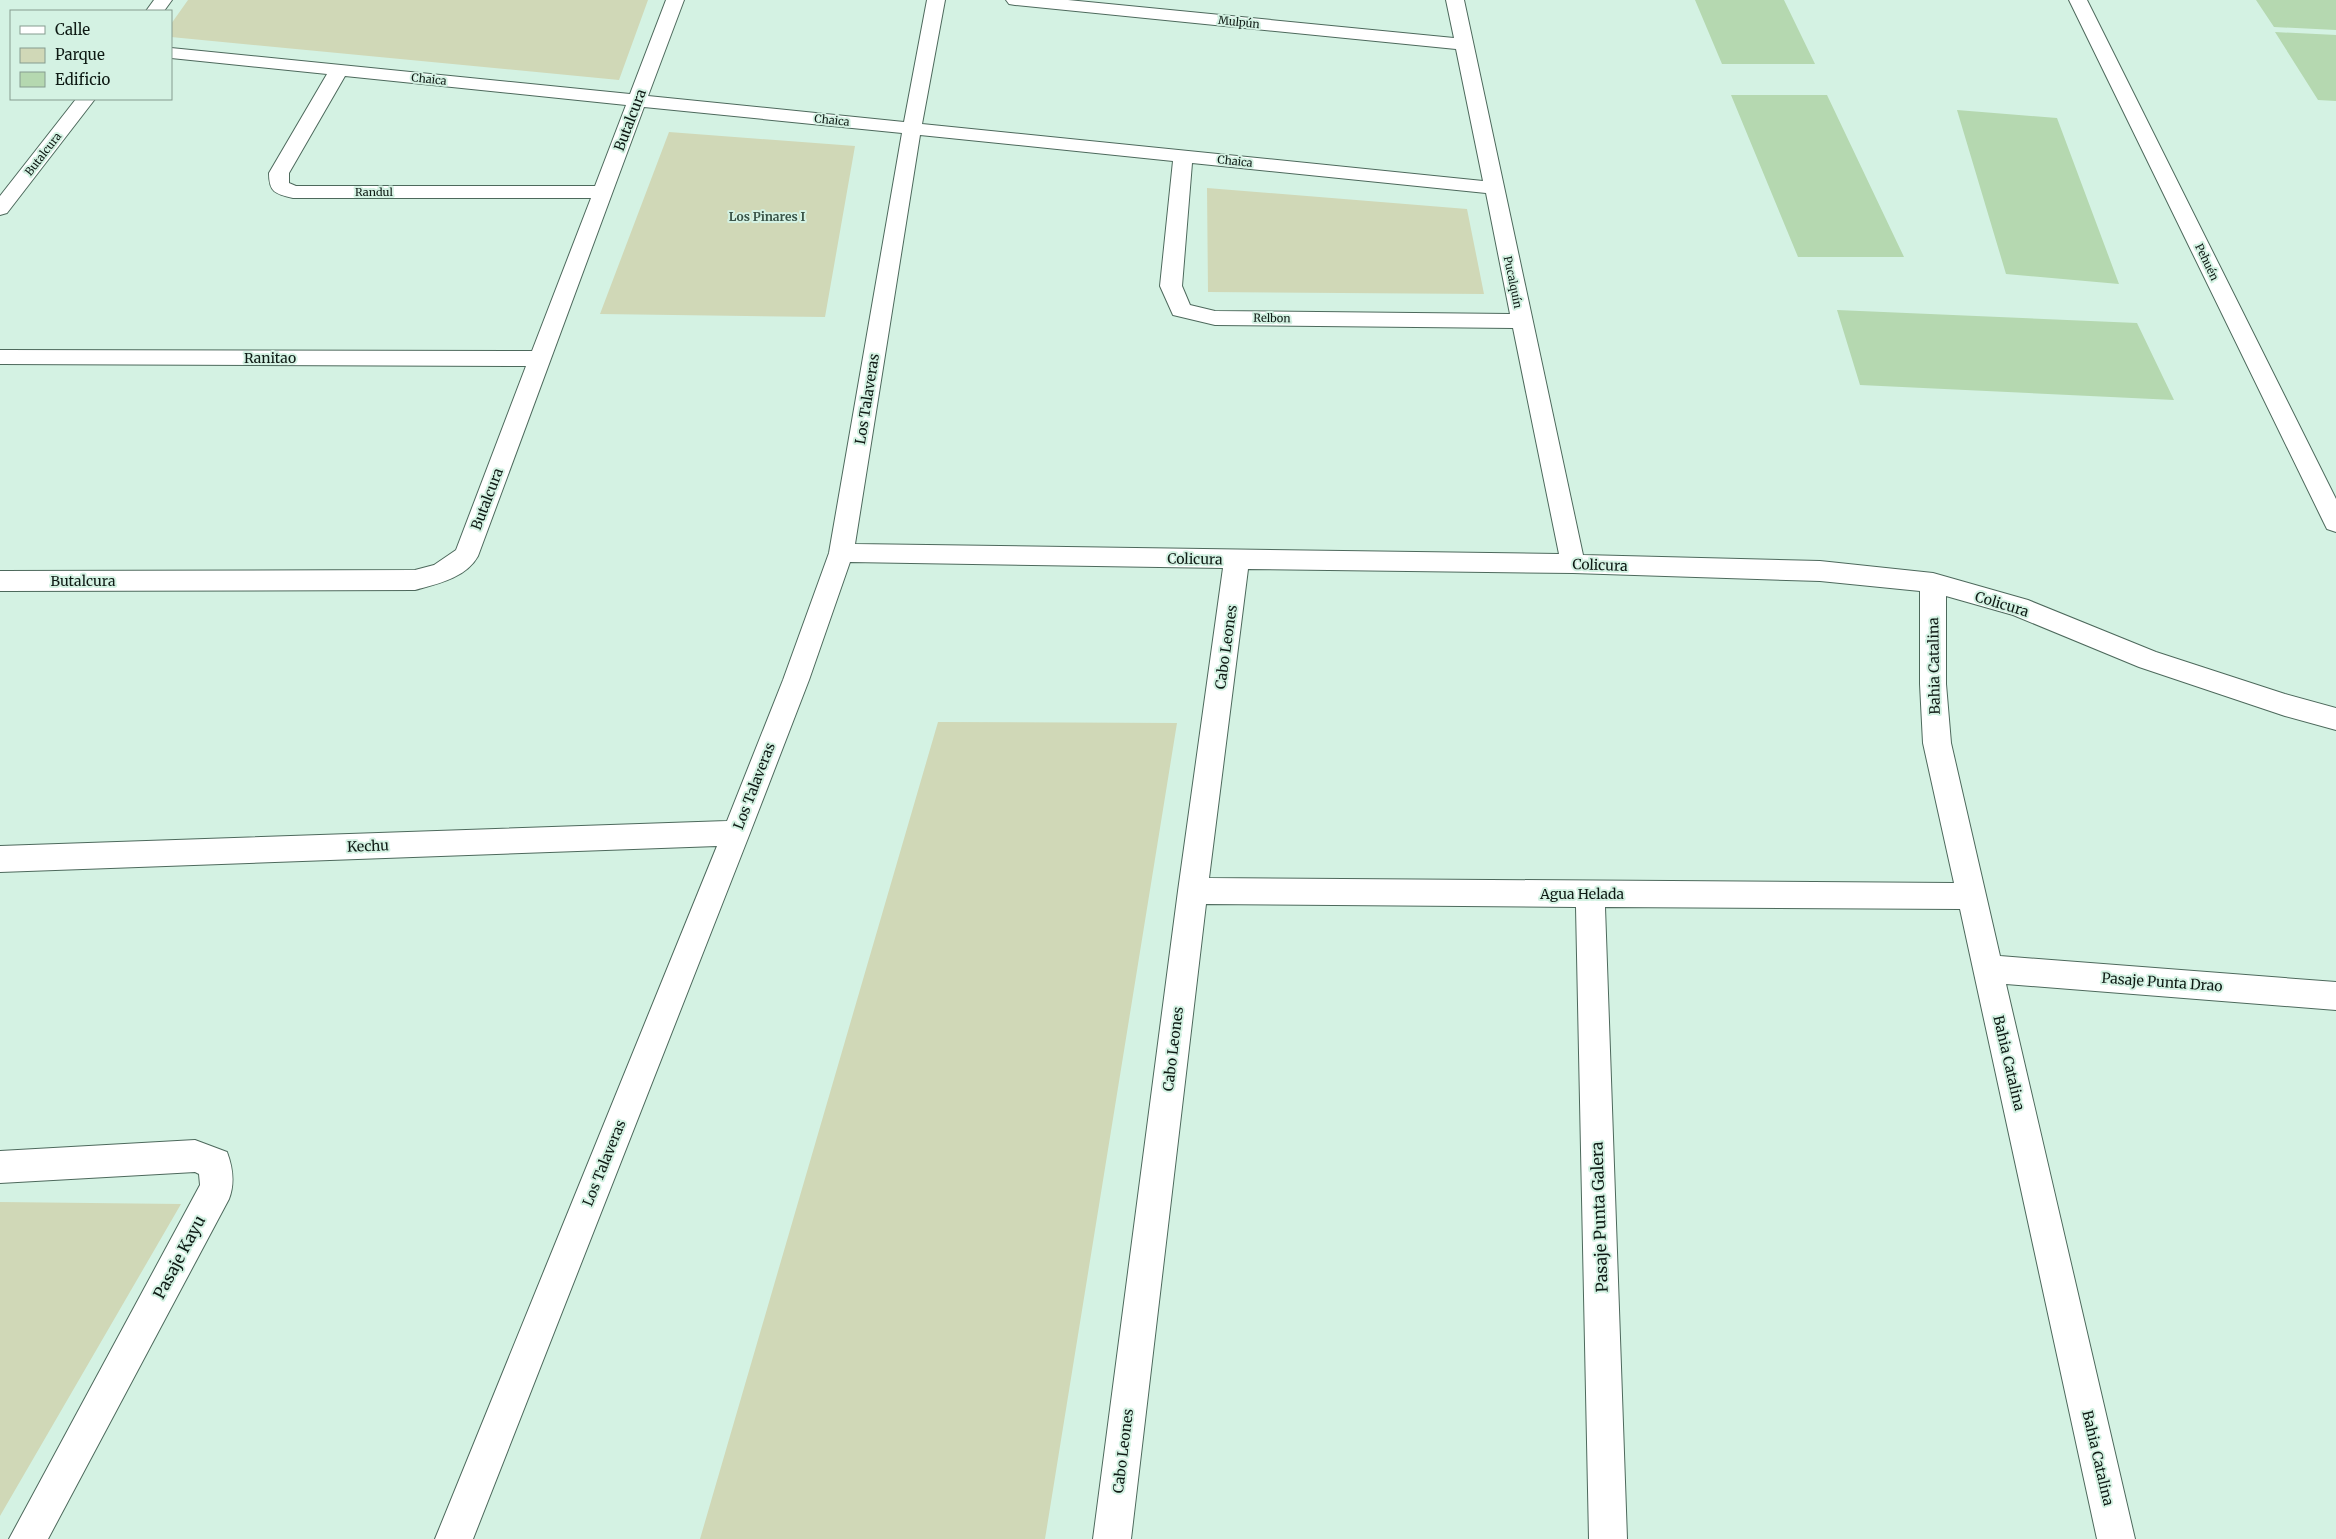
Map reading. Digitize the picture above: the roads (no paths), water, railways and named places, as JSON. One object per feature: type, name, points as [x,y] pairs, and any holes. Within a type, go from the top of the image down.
[{"type":"street","points":[[156,10],[164,0]]},
{"type":"street","name":"Butalcura","points":[[0,581],[415,580],[442,573],[466,556],[675,0]]},
{"type":"street","name":"Los Talaveras","points":[[454,1539],[736,833],[796,680],[842,553],[912,128],[936,0]]},
{"type":"street","name":"Mulpún","points":[[1015,0],[1463,44]]},
{"type":"street","name":"Pucalquín","points":[[1455,0],[1573,564]]},
{"type":"street","name":"Pehuén","points":[[2078,0],[2336,523]]},
{"type":"street","name":"Chaica","points":[[172,53],[1493,188]]},
{"type":"street","name":"Randul","points":[[339,70],[279,173],[279,186],[293,192],[603,192]]},
{"type":"street","name":"Butalcura","points":[[0,209],[85,100]]},
{"type":"street","name":"Relbon","points":[[1184,156],[1171,286],[1181,310],[1214,318],[1521,321]]},
{"type":"street","name":"Ranitao","points":[[0,357],[540,359]]},
{"type":"street","name":"Colicura","points":[[842,553],[1573,564],[1820,571],[1933,583],[2019,608],[2148,660],[2285,705],[2336,719]]},
{"type":"street","name":"Cabo Leones","points":[[1112,1539],[1193,891],[1237,560]]},
{"type":"street","name":"Bahia Catalina","points":[[1933,583],[1933,684],[1937,744],[2116,1539]]},
{"type":"street","name":"Kechu","points":[[0,859],[736,833]]},
{"type":"street","name":"Agua Helada","points":[[1193,891],[1972,896]]},
{"type":"street","name":"Pasaje Punta Galera","points":[[1590,894],[1608,1539]]},
{"type":"street","name":"Pasaje Punta Drao","points":[[1988,969],[2336,996]]},
{"type":"street","name":"Pasaje Kayu","points":[[0,1167],[195,1156],[215,1164],[217,1187],[28,1539]]},
{"type":"district","name":"Los Pinares I","points":[[767,217]]}]
